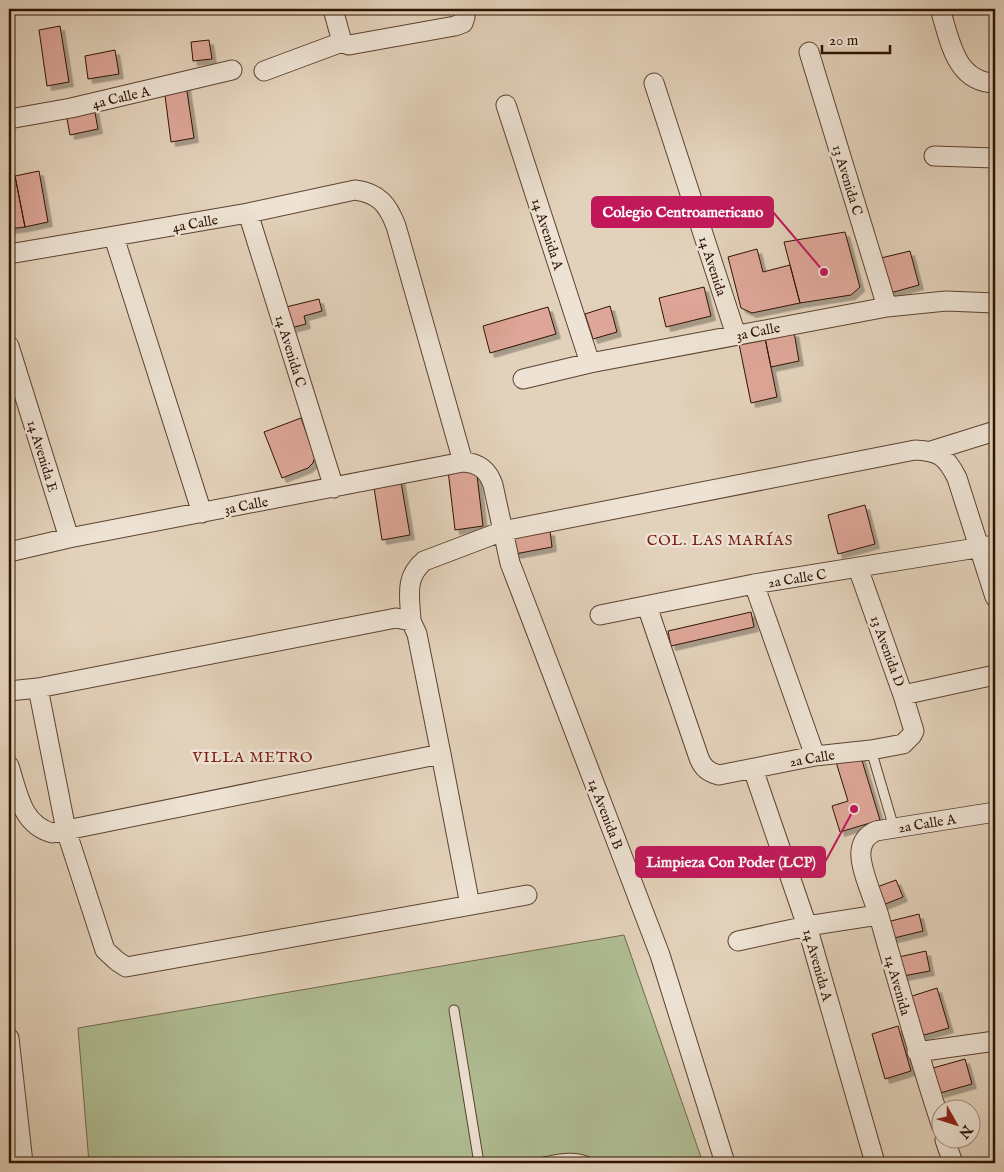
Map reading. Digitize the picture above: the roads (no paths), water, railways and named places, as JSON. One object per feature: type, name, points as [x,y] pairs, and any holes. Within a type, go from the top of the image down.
[{"type":"street","points":[[333,9],[342,42]]},
{"type":"street","points":[[264,71],[342,42],[349,45],[455,26],[462,23],[465,17],[463,9]]},
{"type":"street","points":[[940,9],[956,59],[969,74],[984,83],[995,83]]},
{"type":"street","name":"13 Avenida C","points":[[809,52],[887,307]]},
{"type":"street","name":"4a Calle A","points":[[9,119],[71,108],[232,70]]},
{"type":"street","name":"14 Avenida","points":[[654,83],[736,335]]},
{"type":"street","name":"14 Avenida A","points":[[506,105],[590,364]]},
{"type":"street","points":[[934,156],[995,158]]},
{"type":"street","name":"4a Calle","points":[[9,254],[248,213],[355,190],[367,191],[379,198],[390,210],[396,226],[463,462]]},
{"type":"street","name":"14 Avenida C","points":[[248,213],[334,488]]},
{"type":"street","points":[[114,237],[202,513]]},
{"type":"street","name":"3a Calle","points":[[522,379],[736,335],[887,307],[946,301],[995,303]]},
{"type":"street","name":"14 Avenida E","points":[[9,346],[69,538]]},
{"type":"street","points":[[470,905],[442,754],[417,634],[411,621],[410,581],[416,568],[424,561],[503,531],[915,450],[936,453],[995,431]]},
{"type":"street","points":[[936,453],[951,466],[987,546],[995,597]]},
{"type":"street","name":"3a Calle","points":[[9,552],[69,538],[463,462],[473,463],[483,468]]},
{"type":"street","name":"14 Avenida B","points":[[483,468],[490,476],[493,485],[510,563],[660,955],[725,1163]]},
{"type":"street","name":"2a Calle C","points":[[600,615],[754,584],[987,546]]},
{"type":"street","name":"13 Avenida D","points":[[858,568],[903,696],[912,724],[912,735]]},
{"type":"street","points":[[754,584],[815,756]]},
{"type":"street","name":"2a Calle","points":[[647,606],[702,766],[710,772],[719,775],[815,756],[871,750],[904,744],[912,735]]},
{"type":"street","points":[[9,691],[38,688],[396,618],[411,621]]},
{"type":"street","points":[[903,696],[995,675]]},
{"type":"street","points":[[38,688],[66,830],[105,950],[126,967],[527,895]]},
{"type":"street","points":[[9,766],[24,812],[41,830],[52,833],[442,754]]},
{"type":"street","name":"14 Avenida A","points":[[753,769],[807,926],[875,1163]]},
{"type":"street","name":"2a Calle A","points":[[863,842],[868,835],[876,831],[995,812]]},
{"type":"street","name":"14 Avenida","points":[[863,842],[861,861],[933,1100]]},
{"type":"street","points":[[738,941],[807,926],[878,915]]},
{"type":"street","points":[[9,1038],[23,1163]]},
{"type":"street","points":[[917,1052],[995,1041]]},
{"type":"street","points":[[949,1150],[953,1163]]},
{"type":"lane","points":[[871,750],[894,828]]},
{"type":"lane","points":[[454,1010],[479,1163]]},
{"type":"lane","points":[[538,1163],[571,1158],[582,1159],[590,1163]]},
{"type":"place","name":"Colegio Centroamericano","points":[[824,272]]},
{"type":"place","name":"Limpieza Con Poder (LCP)","points":[[854,809]]},
{"type":"district","name":"COL. LAS MARÍAS","points":[[720,540]]},
{"type":"district","name":"VILLA METRO","points":[[253,757]]}]
